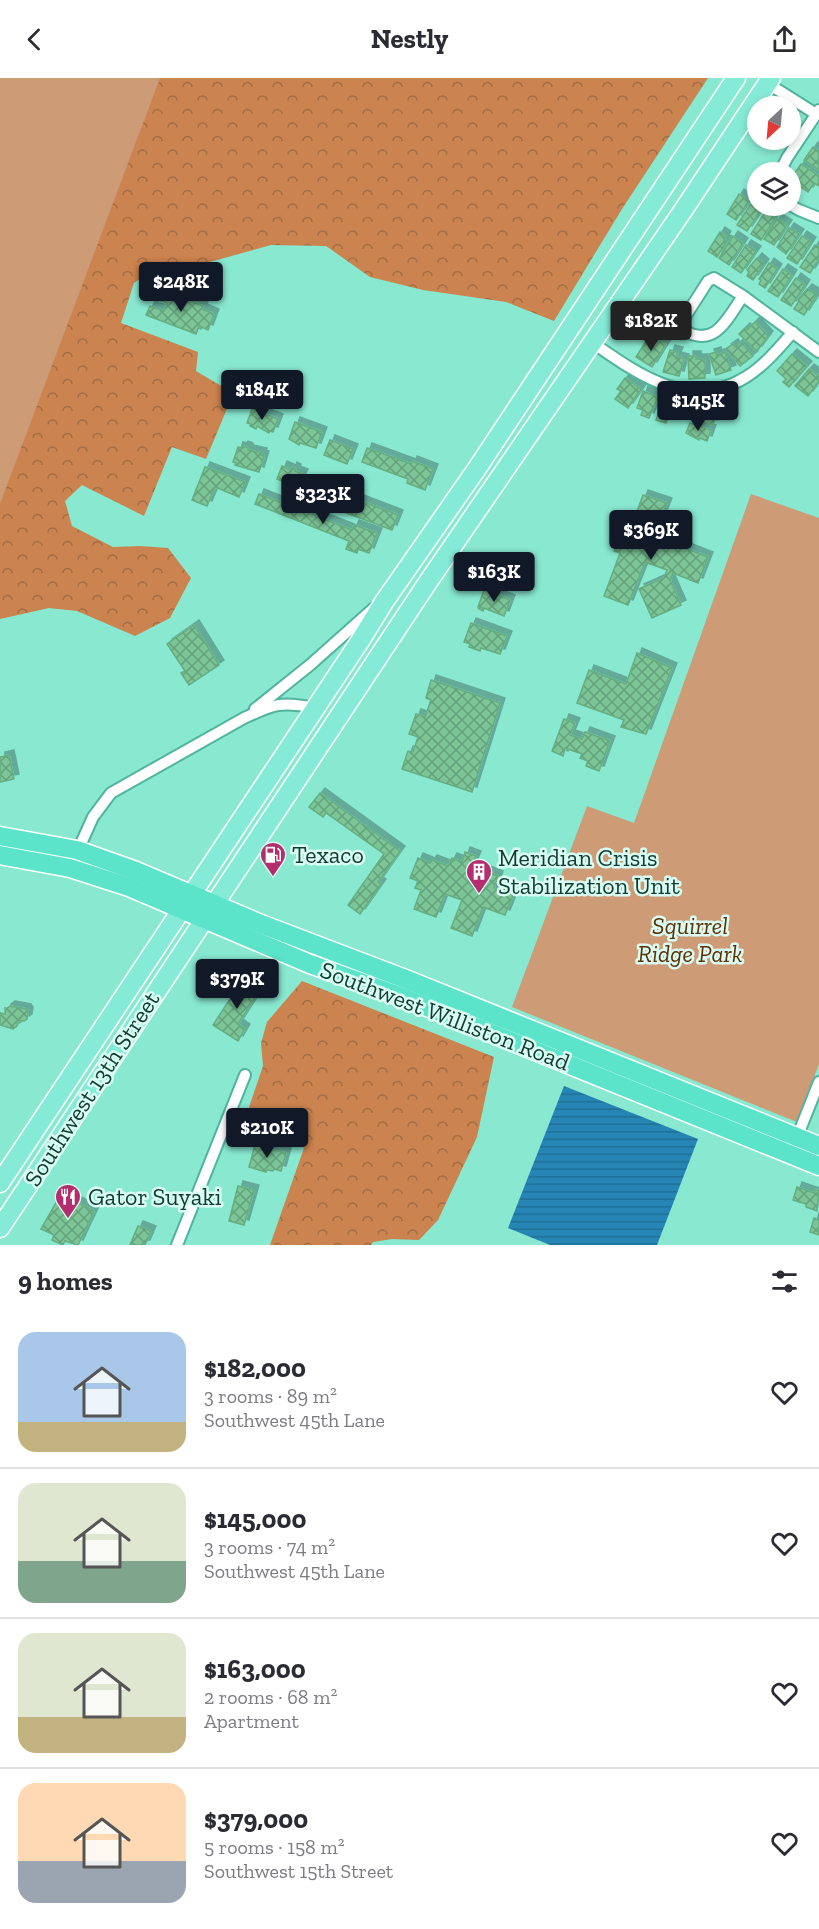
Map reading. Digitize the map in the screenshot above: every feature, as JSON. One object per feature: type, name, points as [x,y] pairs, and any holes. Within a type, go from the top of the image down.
[{"type":"highway","name":"Southwest Williston Road","points":[[0,836],[77,850],[136,871],[819,1166]]},
{"type":"highway","name":"Southwest Williston Road","points":[[0,855],[70,868],[129,887],[310,964],[513,1032],[819,1146]]},
{"type":"main road","name":"Southwest 13th Street","points":[[0,1183],[384,602],[476,470],[735,78]]},
{"type":"main road","name":"Southwest 13th Street","points":[[0,1228],[362,681],[769,80]]},
{"type":"main road","points":[[570,328],[593,343]]},
{"type":"main road","points":[[476,470],[495,484]]},
{"type":"main road","points":[[360,641],[380,655]]},
{"type":"main road","points":[[315,708],[342,697],[362,681]]},
{"type":"main road","points":[[20,1154],[37,1173]]},
{"type":"street","points":[[769,80],[817,112],[785,162]]},
{"type":"street","points":[[801,211],[819,218]]},
{"type":"street","points":[[743,296],[723,325],[709,336],[696,337],[683,330],[681,326],[683,320],[708,280],[712,278],[743,296],[819,351]]},
{"type":"street","points":[[593,343],[627,367],[652,380],[686,391],[700,391],[723,387],[746,377],[768,360],[793,332]]},
{"type":"street","points":[[244,718],[384,602]]},
{"type":"street","points":[[70,868],[93,817],[111,793],[244,718],[277,704],[287,703],[315,708]]},
{"type":"street","points":[[177,1245],[245,1075]]},
{"type":"street","points":[[790,1155],[819,1082]]},
{"type":"green space","points":[[0,78],[160,78],[0,504]]},
{"type":"green space","points":[[137,78],[708,78],[622,209],[554,321],[506,302],[423,290],[370,277],[326,246],[271,245],[199,265],[159,266],[134,283],[121,323],[198,352],[196,371],[228,390],[229,404],[206,459],[172,447],[144,516],[82,485],[65,501],[72,526],[113,547],[168,548],[191,578],[170,618],[135,636],[77,611],[49,608],[0,619],[0,423]]},
{"type":"green space","name":"Squirrel Ridge Park","points":[[751,494],[819,518],[819,1064],[797,1122],[512,1007],[587,806],[634,823]]},
{"type":"green space","points":[[302,981],[494,1057],[477,1137],[438,1220],[419,1240],[392,1239],[373,1242],[371,1245],[270,1245],[304,1148],[246,1116],[263,1066],[261,1043],[267,1022]]},
{"type":"water","points":[[564,1086],[698,1139],[657,1245],[550,1245],[508,1228]]},
{"type":"building","points":[[813,147],[819,151],[819,170],[804,160]]},
{"type":"building","points":[[801,164],[819,176],[819,186],[814,183],[808,192],[801,187]]},
{"type":"building","points":[[739,194],[747,200],[747,204],[736,220],[727,214]]},
{"type":"building","points":[[747,210],[747,216],[757,216],[747,231],[737,225]]},
{"type":"building","points":[[762,216],[775,218],[761,240],[751,234]]},
{"type":"building","points":[[777,219],[787,225],[774,245],[764,239]]},
{"type":"building","points":[[789,228],[799,234],[786,254],[777,247]]},
{"type":"building","points":[[720,232],[726,236],[724,240],[727,241],[717,257],[708,251]]},
{"type":"building","points":[[733,236],[743,243],[729,265],[719,258]]},
{"type":"building","points":[[802,236],[811,242],[797,264],[787,258]]},
{"type":"building","points":[[746,245],[756,251],[741,273],[732,267]]},
{"type":"building","points":[[815,245],[819,247],[819,259],[810,273],[800,267]]},
{"type":"building","points":[[757,258],[764,264],[753,280],[747,276],[749,272],[747,270]]},
{"type":"building","points":[[769,263],[777,269],[765,288],[759,284],[761,280],[759,279]]},
{"type":"building","points":[[783,269],[792,275],[778,297],[768,291]]},
{"type":"building","points":[[796,278],[805,285],[791,306],[781,300]]},
{"type":"building","points":[[157,288],[203,306],[202,309],[214,314],[208,330],[199,326],[196,334],[146,315],[150,306],[164,311],[167,303],[153,298]]},
{"type":"building","points":[[807,289],[817,295],[804,315],[794,309]]},
{"type":"building","points":[[755,322],[768,336],[757,351],[739,334]]},
{"type":"building","points":[[648,338],[658,344],[660,340],[666,344],[652,367],[636,357]]},
{"type":"building","points":[[741,342],[753,356],[740,366],[726,349],[733,344],[735,347]]},
{"type":"building","points":[[670,350],[678,352],[676,357],[684,359],[679,376],[663,372]]},
{"type":"building","points":[[716,352],[717,355],[725,352],[731,370],[716,375],[709,354]]},
{"type":"building","points":[[792,354],[807,366],[789,387],[783,382],[786,379],[777,371]]},
{"type":"building","points":[[688,356],[705,359],[705,378],[689,379]]},
{"type":"building","points":[[809,369],[819,376],[819,381],[808,396],[795,386]]},
{"type":"building","points":[[625,378],[641,389],[628,408],[615,399],[621,391],[617,389]]},
{"type":"building","points":[[643,391],[658,397],[649,418],[641,415],[643,410],[637,408]]},
{"type":"building","points":[[664,398],[674,402],[666,423],[656,420]]},
{"type":"building","points":[[696,405],[714,409],[713,425],[692,421]]},
{"type":"building","points":[[252,409],[278,419],[273,432],[269,433],[257,426],[256,429],[247,423]]},
{"type":"building","points":[[295,422],[322,432],[316,448],[300,443],[299,445],[289,439]]},
{"type":"building","points":[[690,423],[711,430],[707,441],[700,438],[699,440],[686,433]]},
{"type":"building","points":[[330,440],[353,449],[347,464],[324,455]]},
{"type":"building","points":[[243,446],[248,450],[262,453],[261,455],[264,456],[259,472],[235,465],[236,463],[233,462],[238,447]]},
{"type":"building","points":[[367,448],[411,464],[412,461],[433,469],[425,490],[407,483],[408,479],[362,462]]},
{"type":"building","points":[[282,466],[291,470],[292,467],[303,474],[299,482],[296,480],[293,486],[277,479]]},
{"type":"building","points":[[205,467],[245,482],[239,497],[215,487],[207,506],[192,500]]},
{"type":"building","points":[[322,486],[398,515],[392,530],[317,502]]},
{"type":"building","points":[[259,494],[352,530],[354,525],[377,533],[369,553],[358,549],[357,553],[346,549],[349,541],[255,504]]},
{"type":"building","points":[[643,495],[667,503],[654,536],[708,557],[698,583],[673,573],[670,580],[681,605],[652,618],[639,589],[664,578],[667,570],[645,562],[628,605],[604,596],[620,553],[614,551],[626,519],[633,522]]},
{"type":"building","points":[[484,590],[510,600],[504,616],[484,608],[483,611],[479,609]]},
{"type":"building","points":[[471,623],[507,636],[500,654],[481,648],[480,651],[469,647],[470,644],[464,642]]},
{"type":"building","points":[[194,625],[219,665],[189,685],[181,673],[185,671],[167,644]]},
{"type":"building","points":[[637,653],[672,668],[646,734],[621,727],[624,720],[577,703],[589,670],[626,684]]},
{"type":"building","points":[[431,680],[500,703],[472,792],[402,769],[408,751],[413,752],[418,737],[409,734],[416,714],[425,717],[431,700],[426,698]]},
{"type":"building","points":[[564,719],[575,723],[570,735],[582,739],[585,732],[610,741],[599,771],[586,766],[588,761],[580,758],[582,754],[565,748],[563,756],[552,751]]},
{"type":"building","points":[[9,755],[14,779],[0,782],[0,757]]},
{"type":"building","points":[[320,793],[400,851],[378,882],[381,884],[360,914],[348,905],[384,854],[326,813],[323,817],[309,807]]},
{"type":"building","name":"Meridian Crisis Stabilization Unit","points":[[465,852],[476,856],[472,866],[498,876],[494,888],[513,895],[505,915],[483,907],[472,936],[451,928],[462,900],[445,894],[436,917],[414,909],[421,890],[415,888],[418,881],[410,878],[418,858],[448,866],[452,858],[462,862]]},
{"type":"building","points":[[243,979],[260,990],[238,1024],[245,1029],[238,1041],[213,1025]]},
{"type":"building","points":[[10,1006],[26,1009],[28,1012],[27,1019],[18,1020],[17,1026],[13,1029],[0,1025],[0,1013],[5,1014],[6,1009]]},
{"type":"building","points":[[255,1145],[286,1153],[281,1171],[274,1169],[266,1172],[249,1167]]},
{"type":"building","points":[[238,1186],[254,1190],[244,1225],[229,1221]]},
{"type":"building","points":[[797,1187],[814,1193],[815,1189],[819,1191],[817,1211],[793,1200]]},
{"type":"building","name":"Gator Suyaki","points":[[61,1194],[94,1211],[78,1245],[65,1241],[63,1245],[52,1240],[54,1235],[41,1229]]},
{"type":"building","points":[[814,1218],[819,1220],[819,1235],[810,1232]]},
{"type":"building","points":[[138,1226],[151,1231],[145,1245],[130,1245]]},
{"type":"place","name":"Texaco","points":[[273,878]]},
{"type":"place","name":"Meridian Crisis Stabilization Unit","points":[[479,895]]},
{"type":"place","name":"Gator Suyaki","points":[[68,1220]]}]
